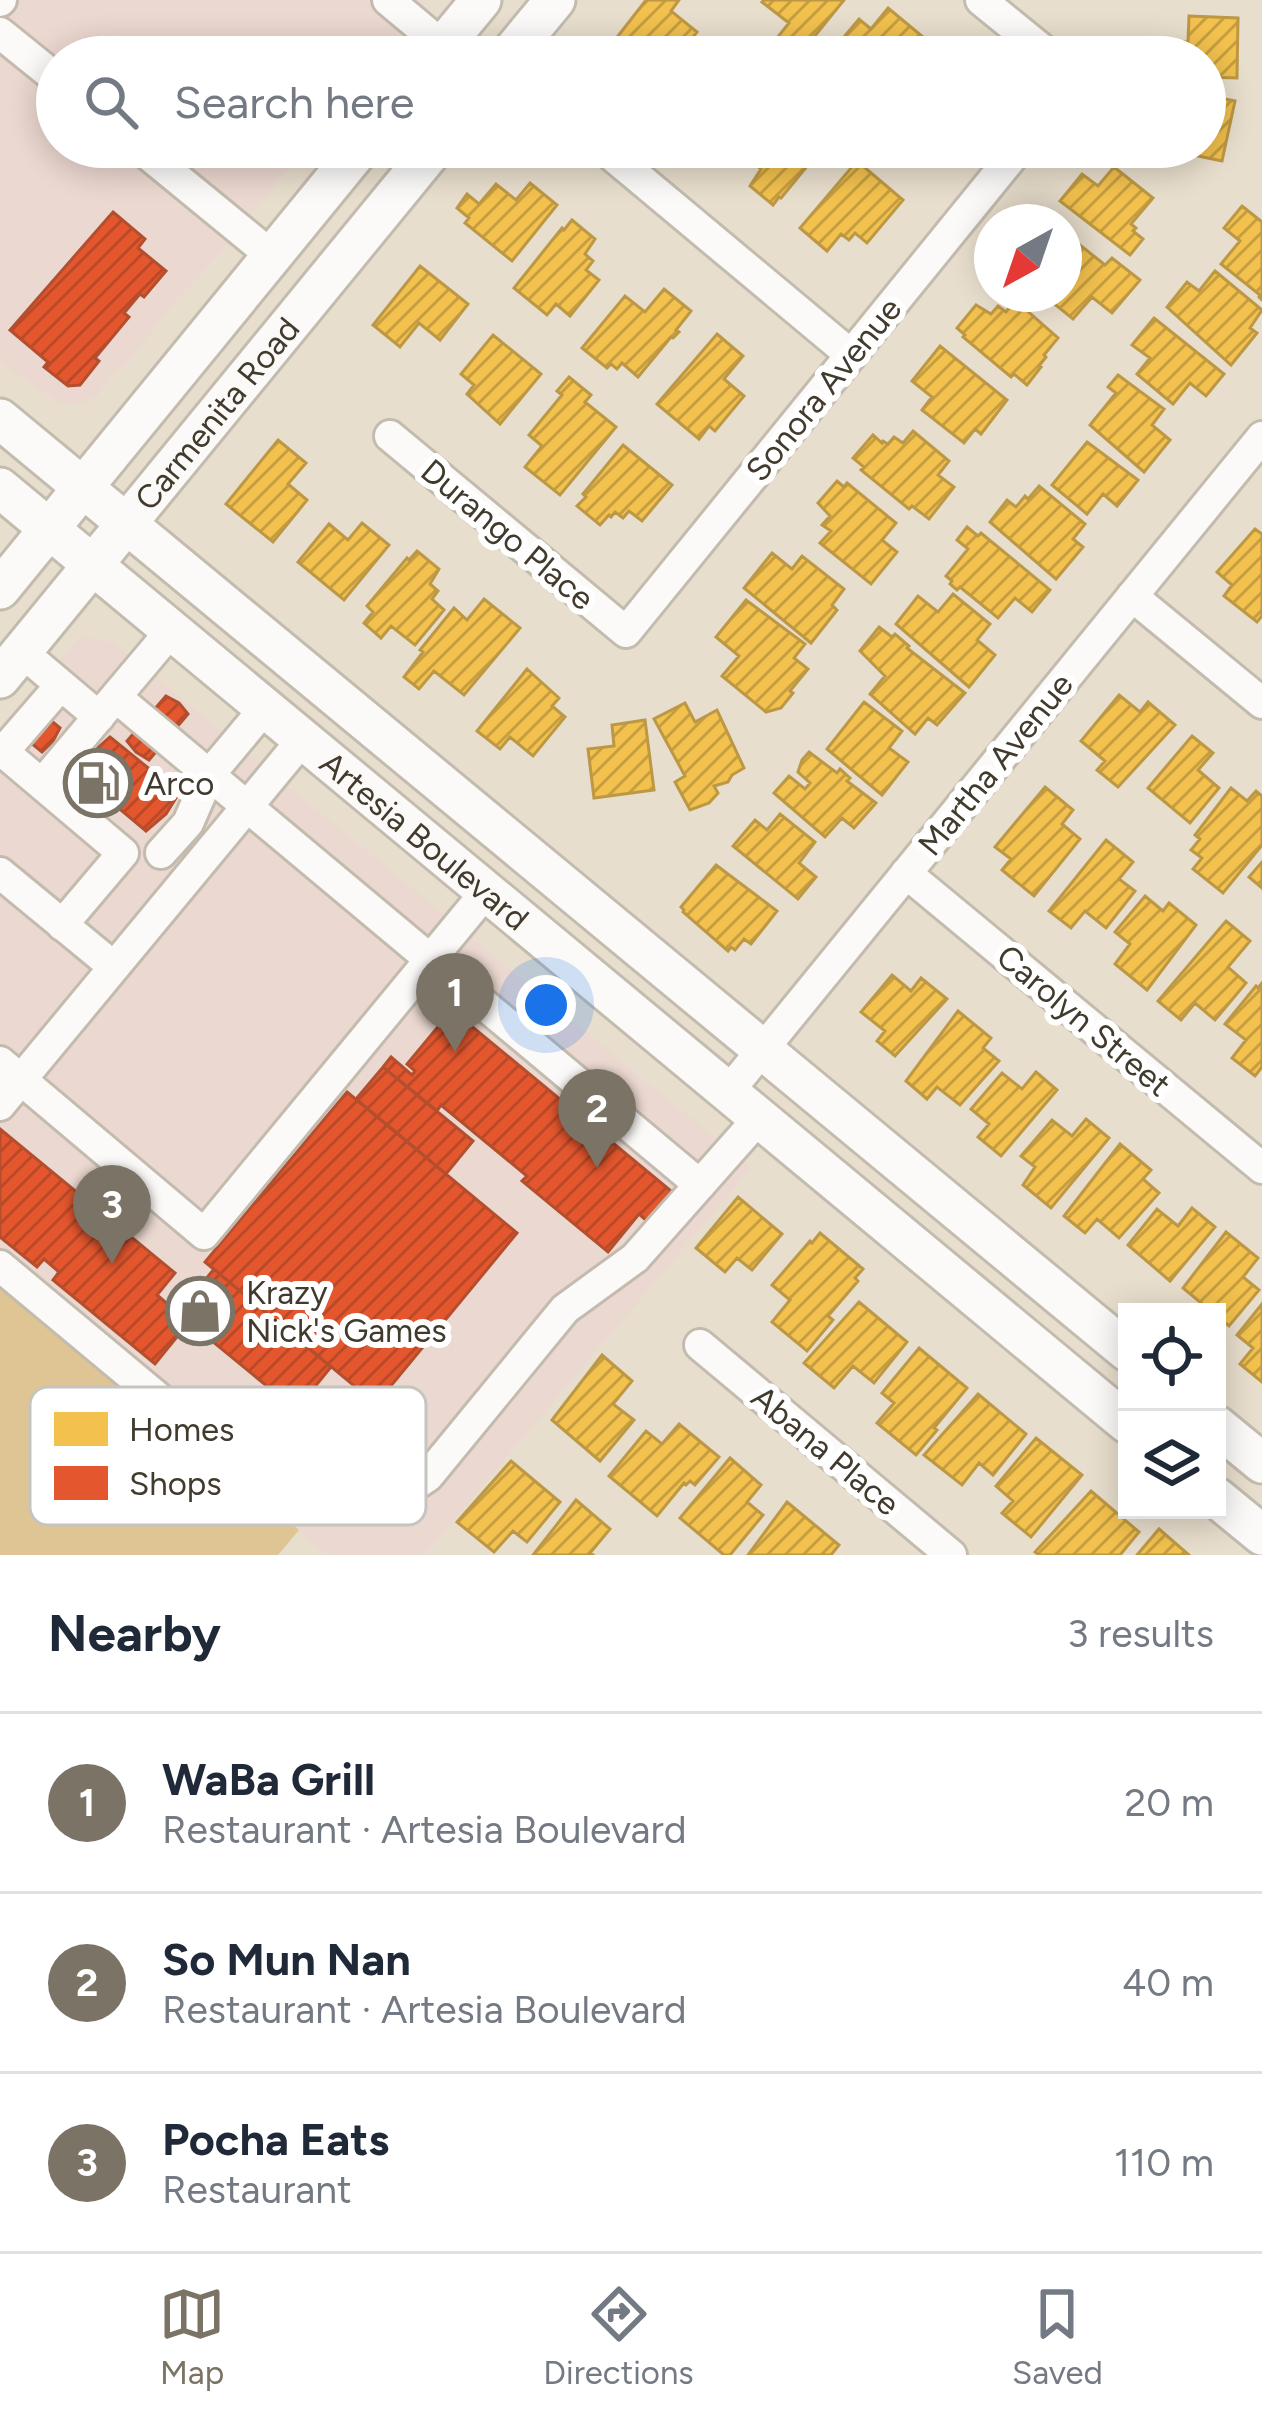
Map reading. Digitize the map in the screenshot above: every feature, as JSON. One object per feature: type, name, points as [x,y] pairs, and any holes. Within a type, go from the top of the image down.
[{"type":"main road","points":[[461,36],[481,0]]},
{"type":"main road","points":[[525,36],[555,0]]},
{"type":"main road","name":"Carmenita Road","points":[[0,589],[344,168]]},
{"type":"main road","name":"Carmenita Road","points":[[11,665],[418,168]]},
{"type":"main road","name":"Artesia Boulevard","points":[[0,419],[1118,1344]]},
{"type":"main road","name":"Artesia Boulevard","points":[[0,488],[1118,1416]]},
{"type":"main road","points":[[486,892],[520,850]]},
{"type":"main road","points":[[1226,1433],[1262,1463]]},
{"type":"main road","points":[[1226,1505],[1262,1535]]},
{"type":"street","points":[[388,0],[431,36]]},
{"type":"street","points":[[981,0],[1025,36]]},
{"type":"street","points":[[0,33],[36,62]]},
{"type":"street","points":[[165,168],[272,256]]},
{"type":"street","points":[[627,168],[851,355]]},
{"type":"street","name":"Sonora Avenue","points":[[626,632],[1004,168]]},
{"type":"street","name":"Durango Place","points":[[390,436],[626,632]]},
{"type":"street","name":"Martha Avenue","points":[[728,1092],[1262,437]]},
{"type":"street","points":[[1132,596],[1262,703]]},
{"type":"street","points":[[42,784],[171,631]]},
{"type":"street","points":[[11,665],[108,707],[209,775],[700,1185]]},
{"type":"street","points":[[61,685],[2,751],[123,853],[161,853],[194,871]]},
{"type":"street","points":[[161,853],[188,823],[209,775],[266,708]]},
{"type":"street","points":[[0,1105],[10,1071],[114,968],[302,740]]},
{"type":"street","points":[[62,925],[123,853]]},
{"type":"street","points":[[0,873],[114,968]]},
{"type":"street","name":"Carolyn Street","points":[[906,873],[1262,1168]]},
{"type":"street","points":[[10,1071],[204,1234],[486,892]]},
{"type":"street","points":[[426,1477],[566,1309],[635,1258],[759,1118]]},
{"type":"street","points":[[0,1266],[146,1387]]},
{"type":"street","name":"Abana Place","points":[[700,1345],[951,1555]]},
{"type":"shaded area","points":[[0,0],[426,0],[396,36],[36,36],[36,168],[289,168],[97,396],[77,405],[60,403],[0,362]]},
{"type":"shaded area","points":[[79,637],[113,642],[751,1168],[424,1555],[328,1555],[292,1525],[426,1525],[426,1387],[127,1387],[0,1281],[0,731]]},
{"type":"shaded area","points":[[0,1281],[127,1387],[30,1387],[30,1525],[293,1525],[299,1530],[278,1555],[0,1555]]},
{"type":"building: Homes","points":[[646,0],[679,0],[671,11],[697,32],[694,36],[618,36]]},
{"type":"building: Homes","points":[[844,0],[815,36],[779,36],[789,23],[762,2]]},
{"type":"building: Homes","points":[[888,8],[922,36],[845,36],[859,19],[871,29]]},
{"type":"building: Homes","points":[[1189,16],[1238,18],[1237,78],[1226,78],[1226,36],[1188,36]]},
{"type":"building: Homes","points":[[1226,99],[1235,101],[1226,143]]},
{"type":"building: Homes","points":[[805,168],[773,205],[750,186],[761,169]]},
{"type":"building: Homes","points":[[851,168],[865,168],[903,200],[867,243],[855,233],[849,240],[841,234],[827,251],[800,228]]},
{"type":"building: Homes","points":[[1115,168],[1153,198],[1131,224],[1143,239],[1130,255],[1082,218],[1082,204],[1060,201],[1082,174],[1098,186]]},
{"type":"building: Homes","points":[[530,183],[557,205],[512,261],[465,223],[469,218],[457,208],[467,194],[479,204],[496,184],[516,200]]},
{"type":"building: Homes","points":[[1242,206],[1262,222],[1262,300],[1221,264],[1240,241],[1224,228]]},
{"type":"building: Homes","points":[[572,220],[595,239],[585,254],[593,261],[586,270],[599,280],[570,316],[556,304],[547,315],[514,288]]},
{"type":"building: Homes","points":[[1082,247],[1105,265],[1112,258],[1140,280],[1112,313],[1092,297],[1082,309]]},
{"type":"building: Homes","points":[[420,266],[468,304],[440,340],[419,323],[400,347],[373,325]]},
{"type":"building: Homes","points":[[1215,271],[1262,310],[1250,328],[1257,333],[1231,365],[1167,307],[1187,282],[1199,291]]},
{"type":"building: Homes","points":[[664,289],[691,311],[679,332],[638,377],[622,363],[617,369],[611,364],[607,368],[582,348],[625,296],[645,312]]},
{"type":"building: Homes","points":[[974,307],[974,312],[1029,312],[1058,338],[1027,385],[1014,374],[1011,377],[957,328]]},
{"type":"building: Homes","points":[[1154,318],[1224,374],[1206,396],[1190,383],[1173,404],[1137,374],[1150,358],[1132,345]]},
{"type":"building: Homes","points":[[717,334],[743,356],[724,379],[744,396],[715,431],[709,426],[699,439],[657,404]]},
{"type":"building: Homes","points":[[493,335],[541,374],[500,424],[467,394],[474,385],[461,374]]},
{"type":"building: Homes","points":[[940,346],[1007,400],[981,434],[975,429],[964,443],[922,410],[932,397],[912,381]]},
{"type":"building: Homes","points":[[1118,375],[1164,409],[1152,425],[1170,440],[1144,472],[1090,425],[1116,393],[1108,387]]},
{"type":"building: Homes","points":[[569,377],[591,395],[585,402],[616,427],[560,495],[525,467],[542,446],[529,435],[562,395],[557,391]]},
{"type":"building: Homes","points":[[913,431],[949,461],[938,475],[954,487],[929,519],[912,506],[909,509],[853,458],[873,435],[882,443],[894,437],[903,443]]},
{"type":"building: Homes","points":[[278,440],[306,463],[288,484],[307,500],[273,542],[226,504]]},
{"type":"building: Homes","points":[[1087,442],[1138,480],[1117,506],[1103,494],[1087,514],[1052,485]]},
{"type":"building: Homes","points":[[623,445],[672,485],[642,521],[629,511],[623,518],[615,512],[600,525],[577,506]]},
{"type":"building: Homes","points":[[837,481],[844,487],[847,483],[896,523],[882,540],[897,552],[871,584],[820,543],[831,531],[822,525],[830,516],[818,503]]},
{"type":"building: Homes","points":[[1039,486],[1085,524],[1073,539],[1083,547],[1056,579],[990,522],[1007,500],[1016,507]]},
{"type":"building: Homes","points":[[362,523],[389,545],[344,600],[298,562],[329,524],[348,540]]},
{"type":"building: Homes","points":[[967,527],[978,536],[981,533],[1050,590],[1032,612],[1015,598],[998,618],[950,584],[946,576],[968,549],[957,540]]},
{"type":"building: Homes","points":[[1255,529],[1262,534],[1262,616],[1257,622],[1224,596],[1232,585],[1217,572]]},
{"type":"building: Homes","points":[[417,551],[439,569],[430,584],[438,591],[432,599],[444,610],[415,645],[391,626],[381,638],[364,623],[373,612],[367,606]]},
{"type":"building: Homes","points":[[772,553],[792,569],[802,556],[844,589],[832,605],[837,610],[811,643],[744,588]]},
{"type":"building: Homes","points":[[953,594],[990,624],[977,640],[995,655],[969,687],[896,624],[918,596],[938,612]]},
{"type":"building: Homes","points":[[484,599],[520,628],[464,695],[434,671],[419,689],[404,677],[454,608],[467,620]]},
{"type":"building: Homes","points":[[746,600],[805,644],[794,658],[808,669],[781,708],[766,712],[722,676],[739,656],[716,637]]},
{"type":"building: Homes","points":[[879,627],[892,637],[895,634],[965,693],[937,725],[928,718],[915,734],[870,694],[885,676],[860,651]]},
{"type":"building: Homes","points":[[527,669],[559,698],[552,706],[565,717],[533,756],[510,737],[500,749],[477,731]]},
{"type":"building: Homes","points":[[1119,695],[1140,712],[1148,702],[1175,725],[1118,787],[1097,770],[1105,761],[1081,741]]},
{"type":"building: Homes","points":[[864,702],[902,731],[889,748],[908,762],[882,795],[827,749]]},
{"type":"building: Homes","points":[[685,703],[695,722],[717,710],[744,768],[728,782],[714,786],[718,793],[709,803],[690,810],[675,782],[685,776],[654,719]]},
{"type":"building: Homes","points":[[645,720],[654,790],[594,798],[588,749],[614,746],[612,725]]},
{"type":"building: Homes","points":[[1192,736],[1213,753],[1198,770],[1219,788],[1190,823],[1148,788]]},
{"type":"building: Homes","points":[[809,752],[837,773],[840,769],[850,778],[847,781],[876,803],[854,828],[842,818],[825,837],[774,793],[789,776],[805,789],[810,783],[798,772]]},
{"type":"building: Homes","points":[[1045,787],[1073,810],[1062,824],[1080,839],[1034,896],[1002,870],[1011,859],[995,847]]},
{"type":"building: Homes","points":[[1231,788],[1247,801],[1256,791],[1262,796],[1262,845],[1223,893],[1193,869],[1202,858],[1191,850],[1200,839],[1195,835]]},
{"type":"building: Homes","points":[[780,814],[815,842],[799,863],[816,877],[798,899],[733,846],[755,820],[767,830]]},
{"type":"building: Homes","points":[[1106,840],[1133,862],[1119,879],[1135,891],[1106,928],[1085,911],[1071,928],[1049,911]]},
{"type":"building: Homes","points":[[1262,862],[1262,888],[1249,877]]},
{"type":"building: Homes","points":[[716,865],[777,911],[751,944],[744,939],[735,950],[728,951],[681,907]]},
{"type":"building: Homes","points":[[1145,896],[1163,911],[1169,903],[1196,925],[1147,990],[1115,964],[1130,944],[1115,932]]},
{"type":"building: Homes","points":[[1226,921],[1250,941],[1228,967],[1246,983],[1215,1020],[1195,1003],[1181,1020],[1158,1001]]},
{"type":"building: Homes","points":[[892,975],[911,991],[921,978],[947,999],[895,1056],[877,1041],[885,1031],[861,1012]]},
{"type":"building: Homes","points":[[1262,983],[1262,1067],[1255,1076],[1232,1058],[1246,1040],[1225,1024]]},
{"type":"building: Homes","points":[[958,1011],[991,1038],[983,1048],[999,1061],[960,1105],[937,1087],[927,1099],[906,1081]]},
{"type":"building: Homes","points":[[1036,1072],[1057,1090],[1001,1156],[978,1137],[989,1124],[971,1109],[1002,1073],[1022,1089]]},
{"type":"building: Homes","points":[[1086,1119],[1109,1138],[1051,1208],[1023,1185],[1035,1167],[1021,1156],[1052,1120],[1072,1136]]},
{"type":"building: Homes","points":[[1120,1144],[1151,1170],[1143,1179],[1159,1193],[1119,1238],[1097,1219],[1085,1233],[1064,1216]]},
{"type":"building: Homes","points":[[738,1197],[782,1234],[752,1270],[737,1258],[725,1272],[696,1248]]},
{"type":"building: Homes","points":[[1192,1208],[1215,1227],[1170,1281],[1128,1245],[1157,1209],[1178,1226]]},
{"type":"building: Homes","points":[[1226,1232],[1258,1258],[1243,1277],[1259,1290],[1229,1326],[1226,1303],[1201,1303],[1183,1288]]},
{"type":"building: Homes","points":[[820,1233],[863,1269],[828,1316],[833,1320],[807,1351],[772,1322],[790,1300],[772,1285]]},
{"type":"building: Homes","points":[[859,1302],[907,1342],[874,1383],[853,1366],[834,1388],[804,1363]]},
{"type":"building: Homes","points":[[1262,1304],[1262,1382],[1240,1364],[1253,1348],[1237,1335]]},
{"type":"building: Homes","points":[[919,1348],[967,1388],[916,1455],[877,1423],[894,1403],[882,1393]]},
{"type":"building: Homes","points":[[602,1355],[632,1381],[613,1404],[634,1420],[600,1461],[552,1420]]},
{"type":"building: Homes","points":[[978,1394],[1026,1434],[993,1475],[979,1463],[962,1485],[924,1455]]},
{"type":"building: Homes","points":[[679,1424],[719,1457],[695,1485],[684,1483],[657,1516],[609,1476],[646,1431],[662,1444]]},
{"type":"building: Homes","points":[[1036,1438],[1082,1475],[1031,1537],[1002,1513],[1013,1501],[996,1486]]},
{"type":"building: Homes","points":[[730,1458],[761,1485],[747,1502],[763,1515],[730,1555],[724,1555],[680,1518]]},
{"type":"building: Homes","points":[[511,1461],[560,1502],[527,1542],[513,1531],[494,1552],[457,1522]]},
{"type":"building: Homes","points":[[1091,1491],[1118,1519],[1139,1532],[1120,1555],[1035,1552]]},
{"type":"building: Homes","points":[[576,1500],[610,1529],[590,1553],[593,1555],[533,1555]]},
{"type":"building: Homes","points":[[787,1502],[839,1545],[831,1555],[748,1555]]},
{"type":"building: Homes","points":[[1159,1529],[1189,1555],[1137,1555]]},
{"type":"building: Shops","points":[[113,212],[145,239],[138,248],[166,271],[124,313],[129,317],[95,358],[99,361],[80,385],[68,386],[10,330]]},
{"type":"building: Shops","points":[[166,696],[188,714],[149,760],[127,741]]},
{"type":"building: Shops","points":[[38,710],[60,728],[42,752],[19,733]]},
{"type":"building: Shops","points":[[110,737],[179,793],[166,814],[146,831],[79,775],[91,754]]},
{"type":"building: Shops","points":[[452,1010],[671,1191],[647,1221],[639,1214],[608,1252],[441,1105],[437,1111],[383,1067],[391,1057],[412,1075],[415,1071],[407,1064]]},
{"type":"building: Shops","points":[[383,1067],[473,1141],[446,1174],[356,1099]]},
{"type":"building: Shops","points":[[347,1092],[517,1233],[390,1387],[356,1387],[205,1262]]},
{"type":"building: Shops","points":[[0,1129],[175,1273],[157,1295],[178,1313],[214,1269],[331,1367],[315,1387],[268,1387],[189,1322],[155,1364],[53,1280],[59,1272],[44,1259],[37,1267],[0,1237]]},
{"type":"place","name":"Arco","points":[[98,783]]},
{"type":"place","name":"WaBa Grill","points":[[455,1052]]},
{"type":"place","name":"So Mun Nan","points":[[597,1168]]},
{"type":"place","name":"Pocha Eats","points":[[112,1264]]},
{"type":"place","name":"Krazy Nick's Games","points":[[200,1311]]}]
